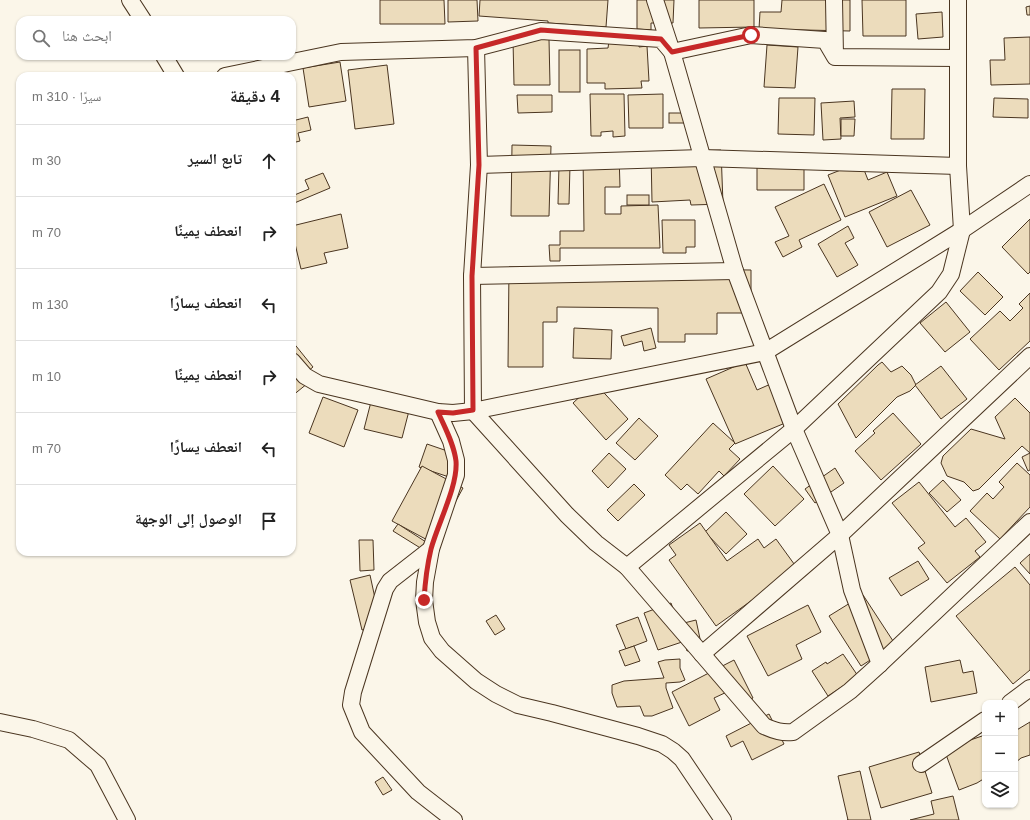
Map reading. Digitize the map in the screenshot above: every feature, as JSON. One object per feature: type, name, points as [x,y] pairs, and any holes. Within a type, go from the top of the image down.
[{"type":"street","points":[[130,0],[140,16]]},
{"type":"street","points":[[655,0],[672,52],[735,272],[794,429],[840,535],[852,590],[880,664]]},
{"type":"street","points":[[834,0],[835,57]]},
{"type":"street","points":[[627,567],[794,429],[939,292],[951,274],[962,230],[958,166],[958,0]]},
{"type":"street","points":[[244,72],[341,52],[476,48],[541,30],[661,39],[672,52]]},
{"type":"street","points":[[672,52],[751,35],[825,40],[835,57]]},
{"type":"street","points":[[476,48],[479,165],[472,276],[473,410],[567,515],[596,543],[627,567],[764,726],[774,731],[784,733],[793,732],[850,691],[1030,522]]},
{"type":"street","points":[[835,57],[957,58]]},
{"type":"street","points":[[166,60],[174,72]]},
{"type":"street","points":[[479,165],[702,158],[958,166]]},
{"type":"street","points":[[296,366],[305,376],[318,384],[438,412],[453,413],[765,352],[962,230],[1030,184]]},
{"type":"street","points":[[472,276],[735,272]]},
{"type":"street","points":[[702,654],[840,535],[1030,356]]},
{"type":"street","points":[[438,412],[451,441],[456,460],[456,475],[431,549],[425,582],[424,600],[427,622],[432,638],[442,651],[476,681],[496,694],[518,705],[609,728],[662,744],[682,759],[723,820]]},
{"type":"street","points":[[431,549],[390,580],[387,585],[353,692],[351,705],[362,732],[418,792],[454,820]]},
{"type":"street","points":[[1014,700],[1030,688]]},
{"type":"street","points":[[0,722],[33,729],[69,740],[98,765],[127,820]]},
{"type":"street","points":[[921,764],[982,722]]},
{"type":"building","points":[[380,0],[444,0],[445,24],[380,24]]},
{"type":"building","points":[[448,0],[477,0],[478,21],[448,22]]},
{"type":"building","points":[[480,0],[608,0],[606,27],[479,16]]},
{"type":"building","points":[[637,0],[674,0],[673,23],[651,23],[651,30],[637,29]]},
{"type":"building","points":[[699,0],[754,0],[754,27],[699,28]]},
{"type":"building","points":[[782,0],[850,0],[850,31],[759,29],[760,12],[781,12]]},
{"type":"building","points":[[862,0],[906,0],[906,36],[863,36]]},
{"type":"building","points":[[1030,6],[1030,15],[1027,15],[1026,7]]},
{"type":"building","points":[[942,12],[943,37],[918,39],[916,14]]},
{"type":"building","points":[[1030,37],[1030,84],[991,85],[990,60],[1005,60],[1004,38]]},
{"type":"building","points":[[549,39],[550,85],[514,85],[513,40]]},
{"type":"building","points":[[609,41],[639,42],[639,47],[647,46],[649,81],[641,81],[642,88],[605,89],[605,83],[587,83],[587,49],[608,48]]},
{"type":"building","points":[[767,45],[798,47],[795,88],[764,87]]},
{"type":"building","points":[[559,50],[580,50],[580,92],[559,92]]},
{"type":"building","points":[[340,62],[346,101],[309,107],[303,68]]},
{"type":"building","points":[[387,65],[394,124],[355,129],[348,70]]},
{"type":"building","points":[[892,89],[925,89],[924,139],[891,139]]},
{"type":"building","points":[[590,94],[624,94],[625,136],[613,137],[613,131],[601,132],[601,136],[591,136]]},
{"type":"building","points":[[663,94],[663,128],[629,128],[628,95]]},
{"type":"building","points":[[517,95],[552,95],[552,112],[518,113]]},
{"type":"building","points":[[779,98],[815,98],[814,135],[778,134]]},
{"type":"building","points":[[994,98],[1028,99],[1028,118],[993,117]]},
{"type":"building","points":[[854,101],[855,117],[840,118],[841,139],[823,140],[821,103]]},
{"type":"building","points":[[669,113],[689,113],[689,123],[669,123]]},
{"type":"building","points":[[308,117],[311,130],[298,133],[300,141],[296,142],[296,120]]},
{"type":"building","points":[[841,119],[855,119],[854,136],[841,136]]},
{"type":"building","points":[[512,145],[551,146],[549,216],[511,216]]},
{"type":"building","points":[[721,150],[723,204],[691,205],[690,200],[652,202],[651,152]]},
{"type":"building","points":[[619,154],[620,187],[605,187],[605,214],[621,214],[621,206],[658,205],[660,248],[560,248],[560,261],[550,261],[549,245],[560,245],[560,231],[584,231],[583,155]]},
{"type":"building","points":[[804,157],[804,190],[757,190],[757,158]]},
{"type":"building","points":[[861,162],[868,180],[887,172],[897,196],[845,217],[828,175]]},
{"type":"building","points":[[559,165],[570,165],[569,204],[558,204]]},
{"type":"building","points":[[323,173],[330,188],[296,202],[296,194],[309,189],[305,180]]},
{"type":"building","points":[[824,184],[841,220],[799,240],[802,247],[783,257],[775,242],[789,236],[775,207]]},
{"type":"building","points":[[911,190],[930,225],[887,247],[869,212]]},
{"type":"building","points":[[627,195],[649,195],[649,205],[627,205]]},
{"type":"building","points":[[341,214],[348,248],[324,253],[327,263],[301,269],[296,248],[296,225]]},
{"type":"building","points":[[1030,219],[1030,272],[1028,274],[1002,247]]},
{"type":"building","points":[[662,220],[695,220],[695,247],[686,247],[686,253],[663,253]]},
{"type":"building","points":[[848,226],[854,238],[845,243],[858,265],[837,277],[818,244]]},
{"type":"building","points":[[509,267],[751,270],[751,313],[717,313],[717,334],[685,334],[685,342],[658,342],[658,308],[557,307],[557,322],[543,322],[543,367],[508,367]]},
{"type":"building","points":[[978,272],[1003,297],[985,315],[960,291]]},
{"type":"building","points":[[1030,293],[1030,341],[999,370],[970,339],[1000,311],[1010,321],[1023,308],[1019,304]]},
{"type":"building","points":[[946,302],[970,332],[945,352],[920,323]]},
{"type":"building","points":[[574,328],[612,330],[611,359],[573,358]]},
{"type":"building","points":[[651,328],[656,348],[644,351],[642,341],[624,346],[621,336]]},
{"type":"building","points":[[296,346],[313,367],[307,372],[313,379],[296,393]]},
{"type":"building","points":[[745,362],[757,390],[773,383],[790,421],[735,444],[706,379]]},
{"type":"building","points":[[882,362],[891,372],[902,366],[911,375],[916,385],[910,391],[897,397],[856,438],[838,404]]},
{"type":"building","points":[[941,366],[967,399],[941,419],[915,385]]},
{"type":"building","points":[[595,383],[628,419],[606,440],[573,403]]},
{"type":"building","points":[[373,394],[411,403],[402,438],[364,429]]},
{"type":"building","points":[[323,397],[358,410],[344,447],[309,433]]},
{"type":"building","points":[[1015,398],[1030,413],[1030,453],[1022,446],[979,489],[973,491],[964,482],[947,476],[941,463],[943,456],[971,429],[1005,439],[995,417]]},
{"type":"building","points":[[893,413],[921,444],[881,480],[855,451],[875,433],[873,431]]},
{"type":"building","points":[[639,418],[658,436],[635,460],[616,443]]},
{"type":"building","points":[[713,423],[735,443],[729,449],[740,459],[724,476],[719,471],[698,494],[687,484],[681,490],[665,475]]},
{"type":"building","points":[[427,444],[459,455],[452,478],[419,467]]},
{"type":"building","points":[[609,453],[626,469],[608,488],[592,471]]},
{"type":"building","points":[[1030,453],[1030,470],[1028,471],[1022,457]]},
{"type":"building","points":[[1017,463],[1030,475],[1030,507],[1000,539],[970,511],[987,493],[993,499],[1004,487],[999,482]]},
{"type":"building","points":[[422,466],[463,488],[433,543],[392,521]]},
{"type":"building","points":[[773,466],[804,499],[775,526],[744,494]]},
{"type":"building","points":[[835,468],[844,483],[815,503],[805,489]]},
{"type":"building","points":[[943,480],[961,500],[947,512],[929,493]]},
{"type":"building","points":[[919,482],[955,527],[966,518],[986,542],[975,551],[980,557],[947,583],[918,548],[925,543],[892,503]]},
{"type":"building","points":[[634,484],[645,495],[618,521],[607,510]]},
{"type":"building","points":[[726,512],[747,534],[726,554],[705,532]]},
{"type":"building","points":[[700,523],[727,561],[758,539],[764,548],[776,539],[797,568],[716,626],[669,560],[676,555],[669,545]]},
{"type":"building","points":[[398,524],[426,542],[422,549],[393,531]]},
{"type":"building","points":[[359,540],[373,540],[374,570],[360,571]]},
{"type":"building","points":[[1030,554],[1030,574],[1020,563]]},
{"type":"building","points":[[918,561],[929,579],[901,596],[889,578]]},
{"type":"building","points":[[1015,567],[1030,585],[1030,670],[1013,684],[956,616]]},
{"type":"building","points":[[370,575],[381,626],[362,630],[350,580]]},
{"type":"building","points":[[863,595],[895,644],[861,666],[829,616]]},
{"type":"building","points":[[671,603],[685,641],[658,650],[644,613]]},
{"type":"building","points":[[808,605],[821,632],[796,645],[802,659],[768,676],[747,636]]},
{"type":"building","points":[[496,615],[505,629],[495,635],[486,621]]},
{"type":"building","points":[[638,617],[647,641],[626,649],[616,625]]},
{"type":"building","points":[[696,620],[702,648],[687,651],[680,624]]},
{"type":"building","points":[[634,646],[640,661],[625,666],[619,651]]},
{"type":"building","points":[[843,654],[858,676],[828,696],[812,671]]},
{"type":"building","points":[[680,659],[680,668],[685,680],[666,683],[666,688],[673,708],[652,716],[644,716],[640,706],[617,707],[612,693],[612,685],[624,681],[664,678],[658,662]]},
{"type":"building","points":[[734,660],[753,698],[737,706],[729,691],[714,698],[720,710],[689,726],[672,692]]},
{"type":"building","points":[[960,660],[963,673],[973,671],[977,693],[931,702],[925,667]]},
{"type":"building","points":[[769,714],[784,744],[752,760],[743,741],[731,747],[726,736]]},
{"type":"building","points":[[1030,722],[1030,755],[1018,760],[1018,736],[1018,729]]},
{"type":"building","points":[[982,736],[982,780],[959,790],[944,749]]},
{"type":"building","points":[[919,752],[932,793],[881,808],[869,767]]},
{"type":"building","points":[[860,771],[871,820],[848,820],[838,776]]},
{"type":"building","points":[[383,777],[392,790],[383,795],[375,782]]},
{"type":"building","points":[[953,796],[959,820],[910,820],[934,814],[931,801]]},
{"type":"route","points":[[424,600],[425,582],[431,549],[456,475],[456,460],[451,441],[438,412],[453,413],[473,410],[472,276],[479,165],[476,48],[541,30],[661,39],[672,52],[751,35]]}]
